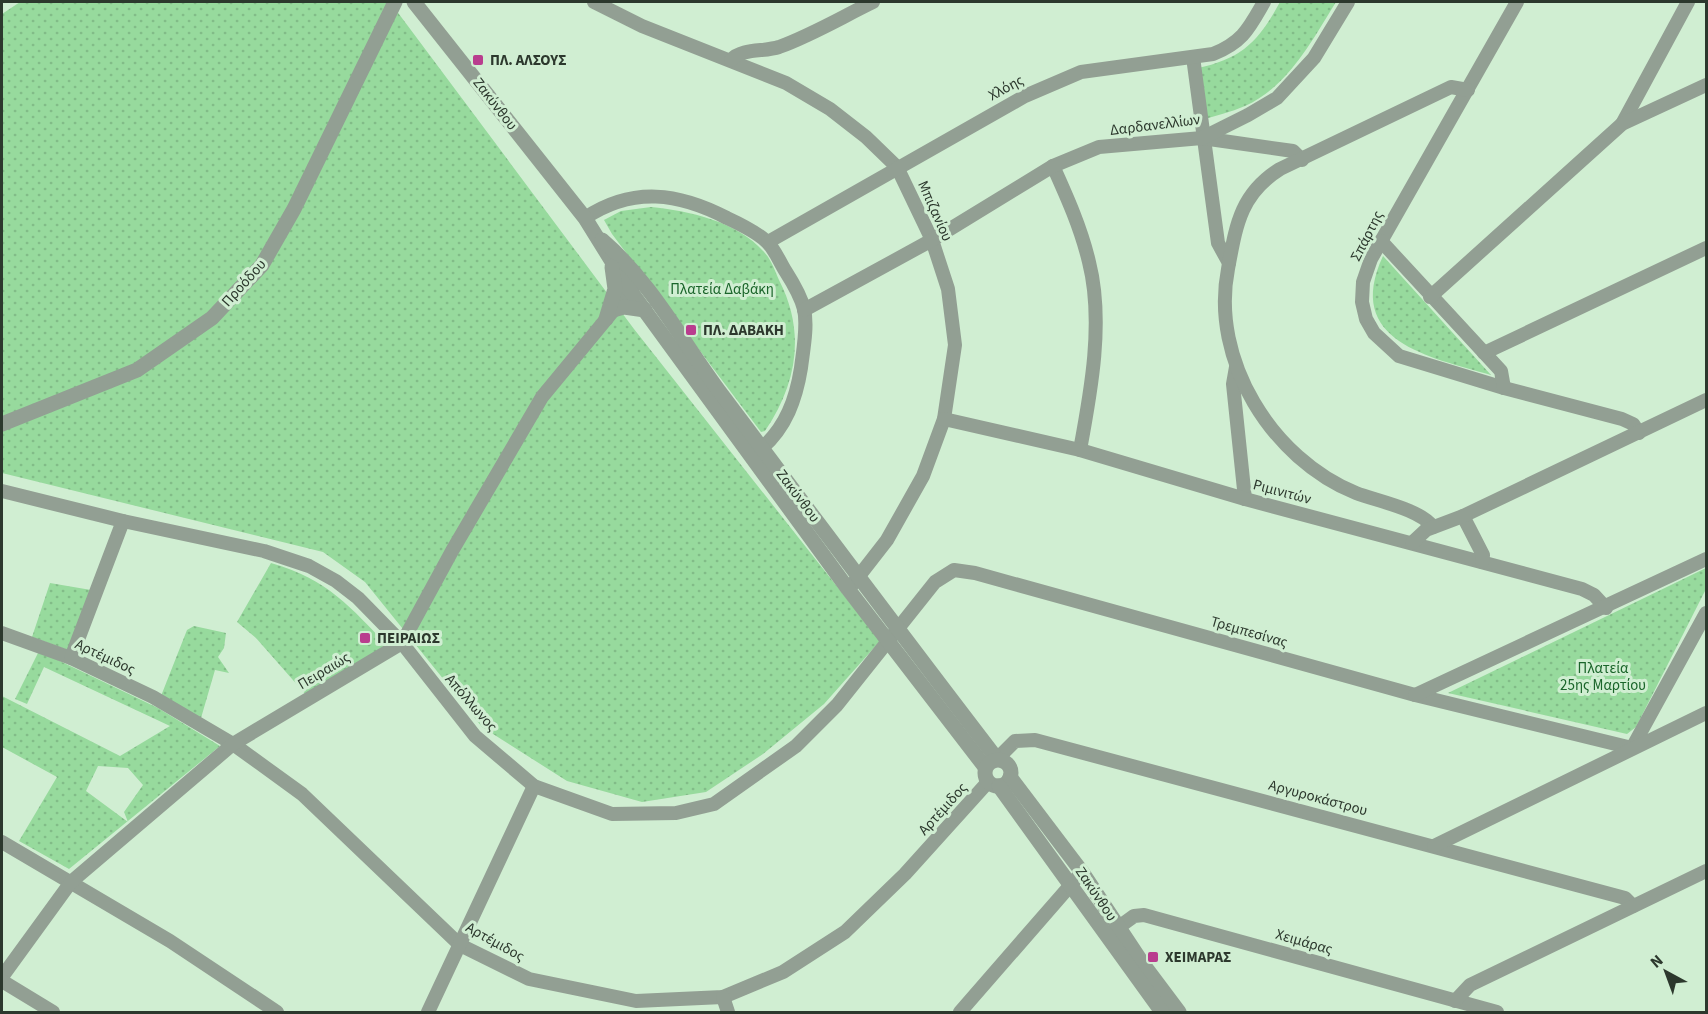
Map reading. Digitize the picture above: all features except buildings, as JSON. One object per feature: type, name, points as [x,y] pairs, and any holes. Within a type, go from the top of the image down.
[{"type":"street","name":"Προόδου","points":[[2,424],[137,370],[212,318],[262,266],[294,209],[395,2]]},
{"type":"street","name":"Ζακύνθου","points":[[414,2],[585,218],[598,236],[611,264],[634,284],[762,448],[853,583],[889,643],[1077,878],[1113,931],[1162,1012]]},
{"type":"street","name":"Μπιζανίου","points":[[594,2],[642,26],[786,83],[830,109],[866,137],[897,167],[932,240],[948,289],[955,345],[944,419],[923,476],[887,540],[853,583]]},
{"type":"street","points":[[731,60],[737,54],[777,47],[799,39],[873,2]]},
{"type":"street","name":"Χλόης","points":[[768,242],[1025,96],[1081,72],[1213,54],[1232,46],[1245,34],[1264,2]]},
{"type":"street","name":"Δαρδανελλίων","points":[[804,310],[932,240],[1053,166],[1099,147],[1202,138],[1277,98],[1314,58],[1348,2]]},
{"type":"street","name":"Σπάρτης","points":[[1517,2],[1371,259],[1363,282],[1362,302],[1366,319],[1374,333],[1399,356],[1504,388],[1622,419],[1633,424],[1639,433]]},
{"type":"street","points":[[1622,124],[1688,2]]},
{"type":"street","points":[[1193,57],[1202,138],[1218,243],[1229,262]]},
{"type":"street","points":[[1430,297],[1622,124],[1707,85]]},
{"type":"street","points":[[1245,499],[1233,384],[1236,367],[1226,311],[1225,283],[1235,226],[1255,190],[1280,169],[1451,87],[1468,90]]},
{"type":"street","points":[[1202,138],[1293,151],[1302,160]]},
{"type":"street","points":[[1053,166],[1077,223],[1090,264],[1095,368],[1080,450]]},
{"type":"street","points":[[585,218],[599,208],[630,198],[666,196],[704,205],[768,242],[792,283],[804,310],[803,350],[796,398],[775,437],[762,448]]},
{"type":"street","name":"Ζακύνθου","points":[[598,236],[622,257],[645,310],[853,583],[897,628],[996,774]]},
{"type":"street","points":[[1381,241],[1430,297],[1501,371],[1504,388]]},
{"type":"street","points":[[1484,353],[1707,248]]},
{"type":"street","points":[[610,315],[615,289],[611,264]]},
{"type":"street","points":[[402,643],[452,551],[542,397],[634,284]]},
{"type":"street","points":[[610,315],[624,308],[645,310]]},
{"type":"street","points":[[1236,367],[1273,430],[1305,463],[1353,492],[1424,517],[1433,527]]},
{"type":"street","points":[[1412,543],[1419,535],[1433,527],[1463,516],[1707,400]]},
{"type":"street","name":"Ριμινιτών","points":[[944,419],[1080,450],[1245,499],[1582,589],[1594,595],[1606,608]]},
{"type":"street","name":"Απόλλωνος","points":[[2,491],[123,521],[264,551],[309,566],[336,581],[357,598],[402,643],[476,736],[534,786],[612,814],[676,813],[714,804],[796,746],[837,705],[889,643]]},
{"type":"street","points":[[1463,516],[1483,555],[1482,562]]},
{"type":"street","points":[[70,657],[123,521]]},
{"type":"street","points":[[1415,695],[1707,559]]},
{"type":"street","name":"Τρεμπεσίνας","points":[[889,643],[897,628],[935,582],[954,570],[975,573],[1415,695],[1632,748]]},
{"type":"street","points":[[1632,748],[1707,613]]},
{"type":"street","name":"Αρτέμιδος","points":[[2,633],[70,657],[153,698],[233,744],[302,794],[459,945],[529,979],[636,1001],[723,997],[783,972],[845,932],[905,874],[996,774]]},
{"type":"street","name":"Πειραιώς","points":[[2,979],[71,882],[233,744],[402,643]]},
{"type":"street","points":[[1434,846],[1707,713]]},
{"type":"street","name":"Αργυροκάστρου","points":[[996,774],[1016,741],[1035,740],[1625,898],[1633,906]]},
{"type":"street","points":[[428,1012],[534,786]]},
{"type":"street","points":[[2,842],[170,941],[277,1012]]},
{"type":"street","points":[[1455,1001],[1470,985],[1707,871]]},
{"type":"street","points":[[960,1012],[1077,878]]},
{"type":"street","name":"Χειμάρας","points":[[1113,931],[1134,916],[1144,915],[1497,1012]]},
{"type":"street","name":"Ζακύνθου","points":[[1113,931],[1179,1012]]},
{"type":"street","points":[[2,979],[53,1012]]},
{"type":"street","points":[[723,997],[728,1012]]},
{"type":"green space","points":[[20,2],[390,2],[634,329],[880,641],[824,704],[763,754],[706,792],[642,802],[567,781],[482,727],[365,582],[323,552],[2,473],[2,14]]},
{"type":"green space","points":[[1280,2],[1336,2],[1298,61],[1274,87],[1245,106],[1201,120],[1189,70],[1221,61],[1244,49],[1263,30]]},
{"type":"green space","name":"Πλατεία Δαβάκη","points":[[651,207],[681,211],[726,225],[753,241],[771,262],[787,299],[793,319],[795,338],[791,376],[776,413],[765,431],[761,432],[612,234],[604,220],[621,211]]},
{"type":"green space","points":[[1383,256],[1491,375],[1419,352],[1399,341],[1384,327],[1374,308],[1374,285]]},
{"type":"green space","points":[[271,563],[308,578],[337,596],[390,648],[307,696],[256,638],[237,622]]},
{"type":"green space","name":"Πλατεία 25ης Μαρτίου","points":[[1706,568],[1706,589],[1636,727],[1627,734],[1448,693]]},
{"type":"green space","points":[[50,583],[91,590],[68,650],[32,637]]},
{"type":"green space","points":[[194,626],[226,633],[224,648],[218,657],[229,673],[215,670],[201,718],[161,696],[187,630]]},
{"type":"green space","points":[[39,651],[158,708],[220,746],[128,821],[124,812],[143,785],[128,768],[98,766],[86,791],[127,821],[69,869],[19,841],[57,777],[2,747],[2,696],[120,756],[170,726],[44,667],[27,704],[15,699]]},
{"type":"place","name":"ΠΛ. ΑΛΣΟΥΣ","points":[[478,60]]},
{"type":"place","name":"ΠΛ. ΔΑΒΑΚΗ","points":[[691,330]]},
{"type":"place","name":"ΠΕΙΡΑΙΩΣ","points":[[365,638]]},
{"type":"place","name":"ΧΕΙΜΑΡΑΣ","points":[[1153,957]]}]
